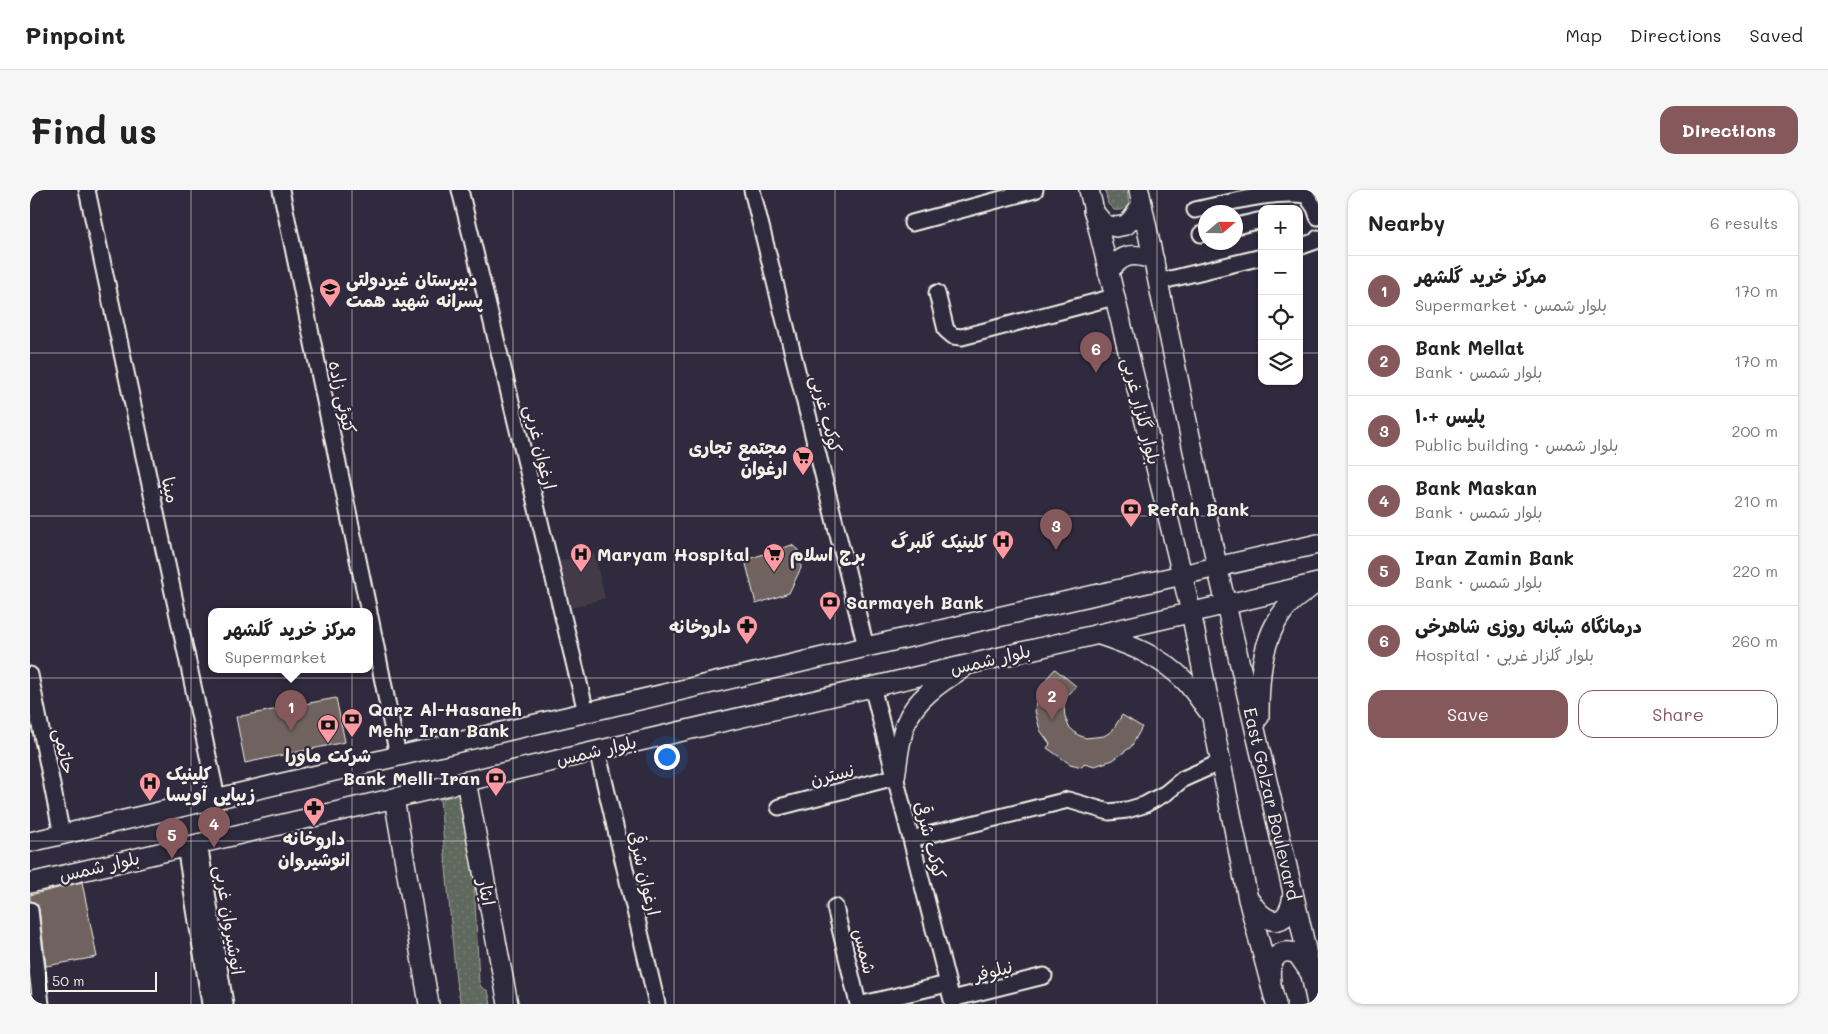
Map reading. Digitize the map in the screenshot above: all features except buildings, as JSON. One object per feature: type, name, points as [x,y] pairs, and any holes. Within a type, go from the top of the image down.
[{"type":"main road","name":"بلوار گلزار غربی","points":[[1089,190],[1191,612]]},
{"type":"main road","points":[[1093,211],[1105,224],[1116,227],[1126,226],[1132,219],[1141,197]]},
{"type":"main road","points":[[1141,197],[1217,566]]},
{"type":"main road","points":[[1108,272],[1117,260],[1130,256],[1143,256],[1154,260]]},
{"type":"main road","points":[[30,842],[866,647],[1318,544]]},
{"type":"main road","name":"East Golzar Boulevard","points":[[1217,566],[1293,892],[1317,1004]]},
{"type":"main road","points":[[1226,604],[1318,583]]},
{"type":"main road","points":[[1259,746],[1261,670],[1267,644],[1276,623],[1288,606],[1318,583]]},
{"type":"main road","name":"بلوار شمس","points":[[30,883],[1226,604]]},
{"type":"main road","points":[[1191,612],[1248,899],[1274,999]]},
{"type":"main road","points":[[1097,634],[1136,647],[1162,662],[1185,682],[1212,716]]},
{"type":"main road","points":[[896,777],[904,729],[910,714],[924,696],[972,663]]},
{"type":"main road","name":"ایثار","points":[[466,781],[508,1004]]},
{"type":"main road","points":[[394,798],[429,1004]]},
{"type":"main road","points":[[1248,899],[1264,918],[1276,920],[1287,914],[1292,906],[1293,892]]},
{"type":"main road","points":[[1274,999],[1270,968],[1272,962],[1280,954],[1293,952],[1298,955],[1306,964],[1313,982]]},
{"type":"street","name":"مینا","points":[[87,190],[218,798]]},
{"type":"street","name":"کتوئی زاده","points":[[281,190],[368,608]]},
{"type":"street","name":"ارغوان غربی","points":[[460,190],[586,712]]},
{"type":"street","name":"کوکب غربی","points":[[752,190],[866,647]]},
{"type":"street","points":[[912,223],[1035,190]]},
{"type":"street","points":[[1196,210],[1273,194],[1292,192],[1306,195],[1317,212]]},
{"type":"street","points":[[1303,211],[1317,212]]},
{"type":"street","points":[[1243,224],[1258,221]]},
{"type":"street","points":[[1303,246],[1316,241],[1318,238]]},
{"type":"street","points":[[1158,282],[1258,258]]},
{"type":"street","points":[[937,293],[946,330],[953,336],[962,337],[1114,298]]},
{"type":"street","points":[[373,632],[398,756]]},
{"type":"street","name":"حاتمی","points":[[30,675],[62,835]]},
{"type":"street","name":"کوکب شرقی","points":[[872,686],[952,1002]]},
{"type":"street","name":"ارغوان شرقی","points":[[597,750],[657,1004]]},
{"type":"street","points":[[911,839],[1068,800],[1109,812],[1144,805],[1166,793],[1183,779],[1222,762]]},
{"type":"street","name":"نسترن","points":[[779,807],[896,777]]},
{"type":"street","name":"انوشیروان غربی","points":[[192,845],[210,1004]]},
{"type":"street","name":"انوشیروان غربی","points":[[196,871],[225,1004]]},
{"type":"street","name":"شمس","points":[[835,907],[858,1004]]},
{"type":"street","points":[[30,910],[41,1004]]},
{"type":"street","name":"نیلوفر","points":[[952,1002],[1044,976]]},
{"type":"street","points":[[864,1004],[947,984]]},
{"type":"shaded area","name":"Maryam Hospital","points":[[594,553],[605,598],[571,608],[560,561]]},
{"type":"green space","points":[[1105,190],[1127,190],[1129,204],[1122,210],[1114,210],[1108,204]]},
{"type":"green space","points":[[464,793],[473,860],[479,982],[481,987],[488,991],[491,1004],[461,1004],[456,981],[440,799]]},
{"type":"place","name":"دبیرستان غیردولتی پسرانه شهید همت","points":[[330,308]]},
{"type":"place","name":"درمانگاه شبانه روزی شاهرخی","points":[[1096,373]]},
{"type":"place","name":"مجتمع تجاری ارغوان","points":[[803,476]]},
{"type":"place","name":"Refah Bank","points":[[1131,528]]},
{"type":"place","name":"پلیس +۱۰","points":[[1056,550]]},
{"type":"place","name":"کلینیک گلبرگ","points":[[1003,560]]},
{"type":"place","name":"Maryam Hospital","points":[[581,573]]},
{"type":"place","name":"برج اسلام","points":[[774,573]]},
{"type":"place","name":"Sarmayeh Bank","points":[[830,621]]},
{"type":"place","name":"داروخانه","points":[[747,645]]},
{"type":"place","name":"Bank Mellat","points":[[1052,720]]},
{"type":"place","name":"مرکز خرید گلشهر","points":[[291,731]]},
{"type":"place","name":"Qarz Al-Hasaneh Mehr Iran Bank","points":[[352,738]]},
{"type":"place","name":"شرکت ماورا","points":[[328,744]]},
{"type":"place","name":"Bank Melli Iran","points":[[496,797]]},
{"type":"place","name":"کلینیک زیبایی آویسا","points":[[150,802]]},
{"type":"place","name":"داروخانه انوشیروان","points":[[314,827]]},
{"type":"place","name":"Bank Maskan","points":[[214,848]]},
{"type":"place","name":"Iran Zamin Bank","points":[[172,859]]}]
